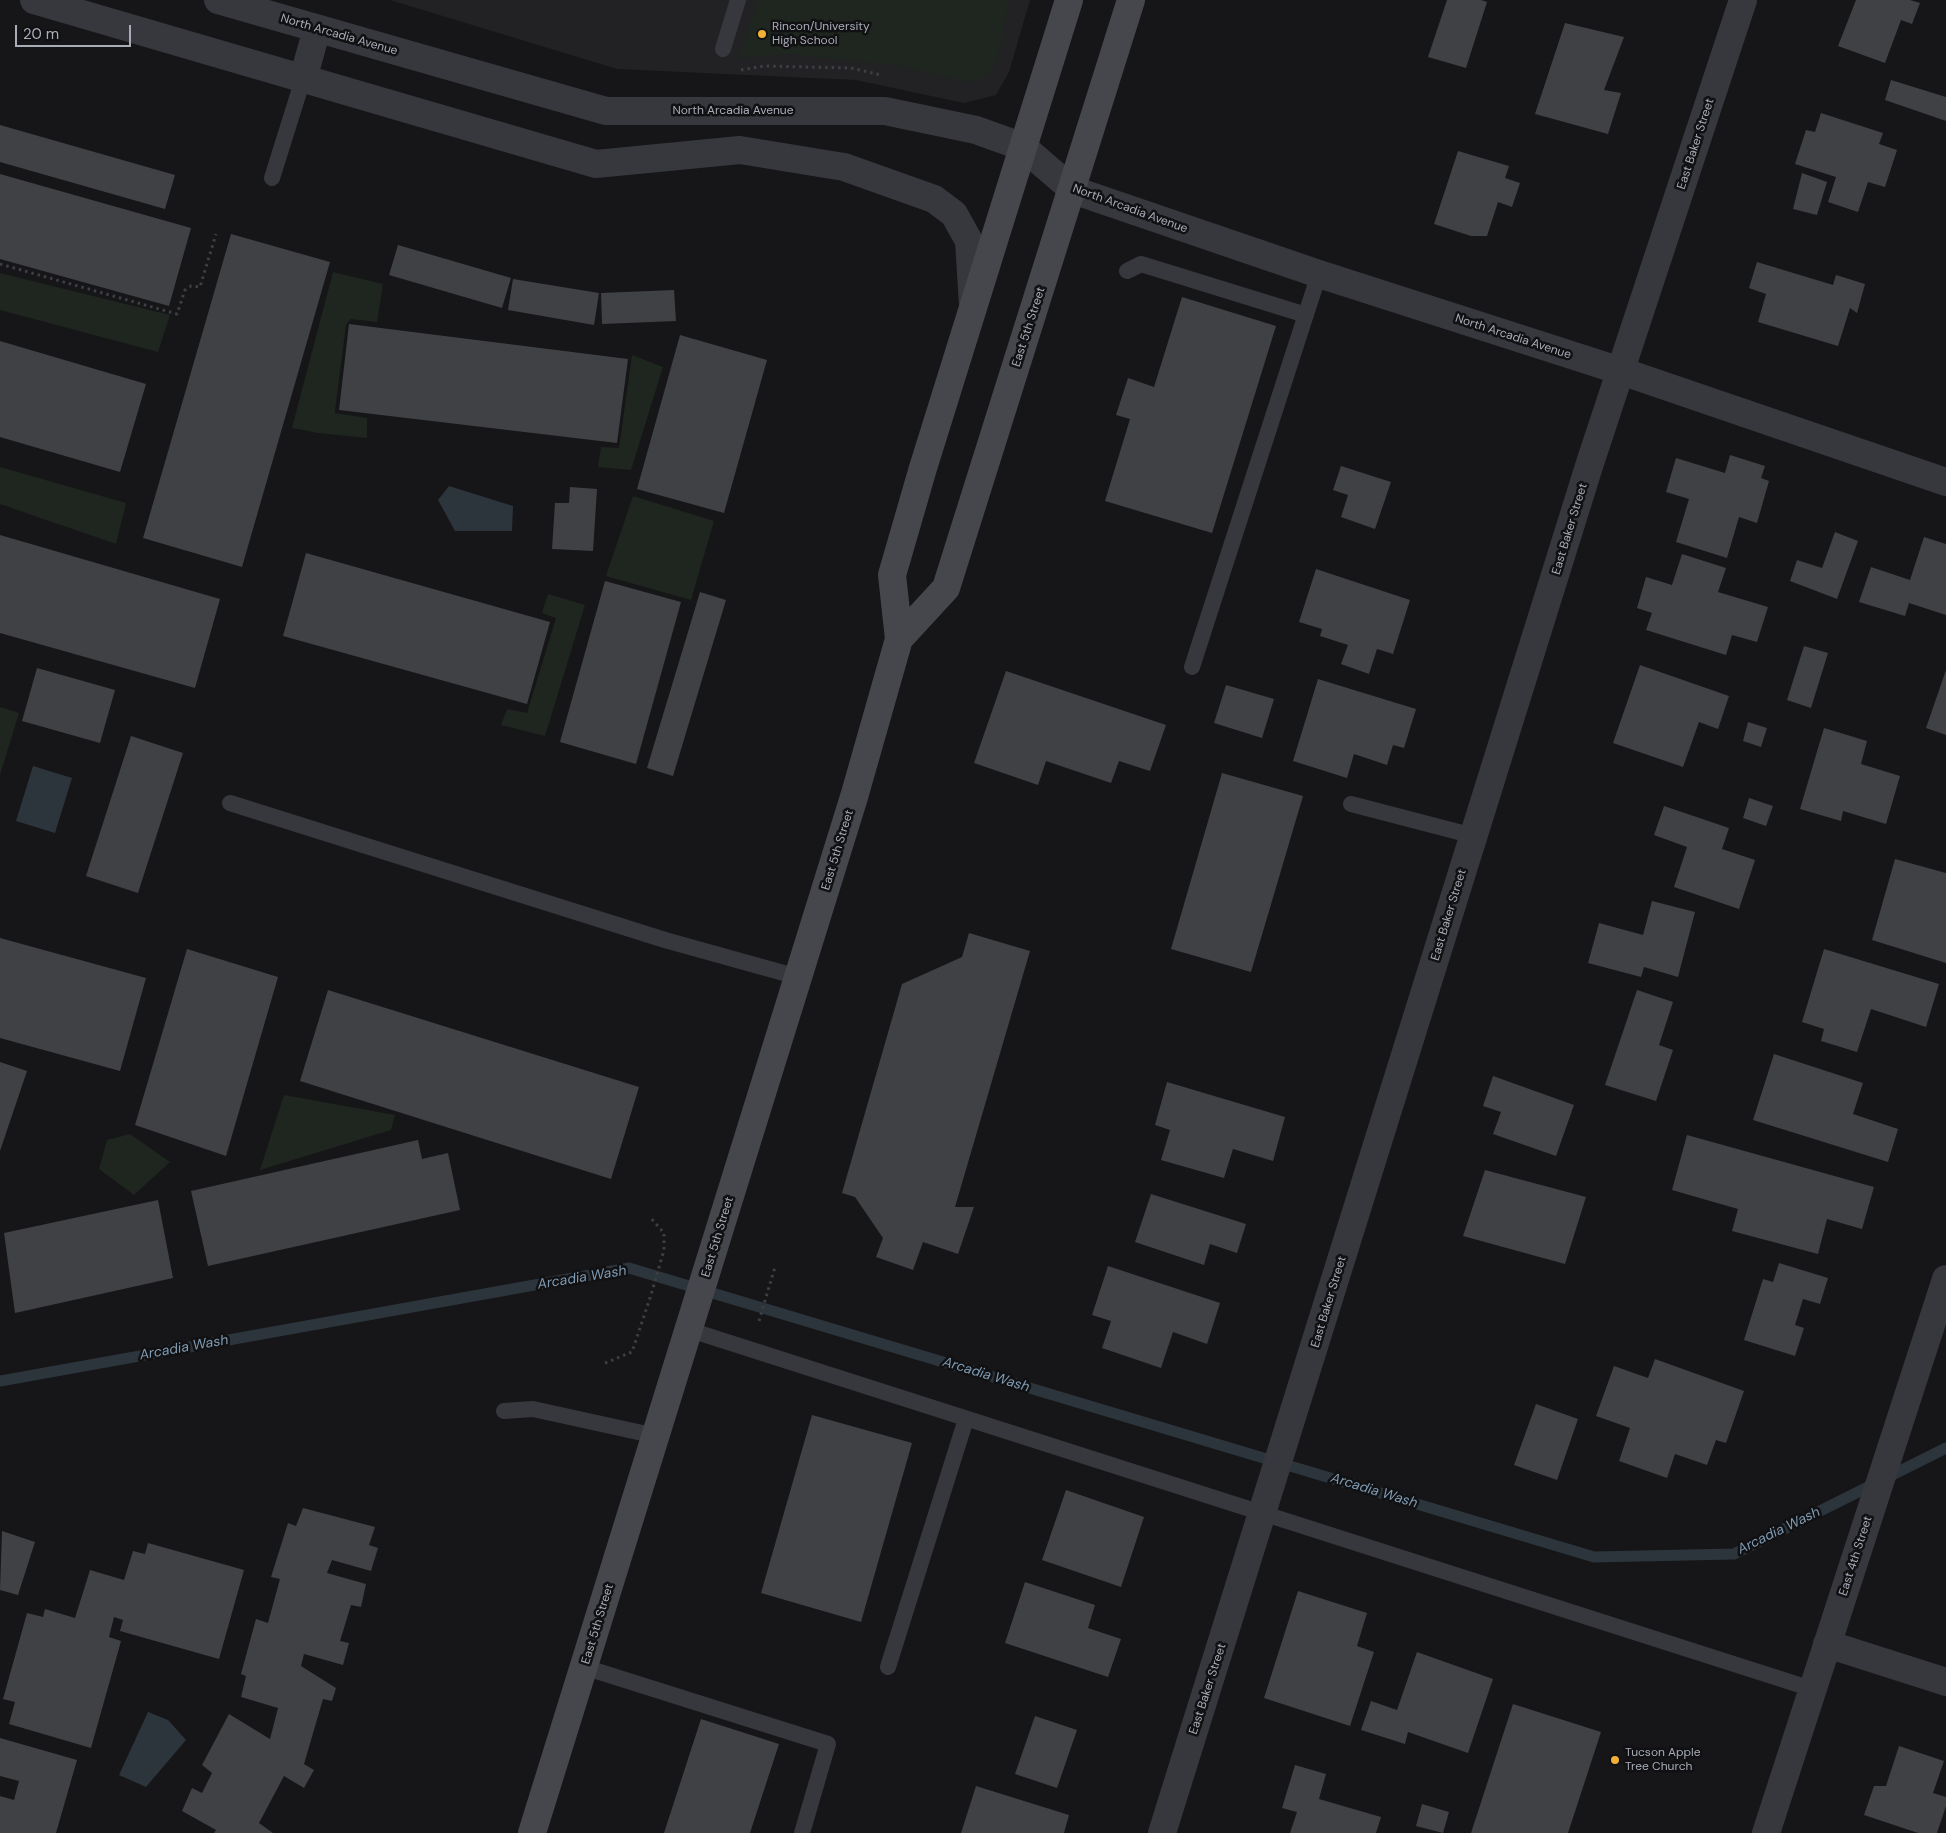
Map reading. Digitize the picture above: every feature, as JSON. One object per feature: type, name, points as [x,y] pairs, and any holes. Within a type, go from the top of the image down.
[{"type":"street","points":[[34,0],[596,164],[740,150],[844,167],[934,199],[954,214],[969,241],[973,309]]},
{"type":"street","name":"North Arcadia Avenue","points":[[218,0],[606,111],[885,111],[976,130],[1023,147],[1073,190],[1319,274],[1621,371],[1946,482]]},
{"type":"street","name":"East 5th Street","points":[[532,1833],[854,797],[899,639],[892,575],[1069,0]]},
{"type":"street","name":"East 5th Street","points":[[899,639],[946,588],[1073,190],[1131,0]]},
{"type":"street","name":"East Baker Street","points":[[1162,1833],[1590,463],[1742,0]]},
{"type":"street","points":[[303,79],[317,29]]},
{"type":"street","name":"East 4th Street","points":[[1766,1833],[1946,1279]]},
{"type":"street","points":[[1827,1644],[1946,1682]]},
{"type":"lane","points":[[723,49],[738,0]]},
{"type":"lane","points":[[272,178],[303,79]]},
{"type":"lane","points":[[1127,271],[1141,264],[1306,315]]},
{"type":"lane","points":[[1192,667],[1319,274]]},
{"type":"lane","points":[[230,803],[665,940],[798,977]]},
{"type":"lane","points":[[1351,804],[1474,836]]},
{"type":"lane","points":[[693,1320],[966,1419],[1812,1689]]},
{"type":"lane","points":[[504,1411],[533,1409],[656,1436]]},
{"type":"lane","points":[[888,1667],[966,1419]]},
{"type":"lane","points":[[584,1667],[828,1744],[802,1833]]},
{"type":"path","points":[[0,264],[177,314],[184,290],[190,286],[200,287],[216,234]]},
{"type":"path","points":[[605,1363],[632,1352],[664,1250],[664,1233],[650,1217]]},
{"type":"path","points":[[757,1330],[776,1267]]},
{"type":"shaded area","name":"Rincon/University High School","points":[[390,0],[1030,0],[1009,72],[996,95],[964,103],[856,80],[617,69]]},
{"type":"shaded area","points":[[759,0],[1009,0],[997,62],[988,76],[973,83],[893,65],[787,54],[739,58]]},
{"type":"shaded area","points":[[333,272],[383,284],[377,322],[351,319],[346,325],[335,411],[335,413],[367,418],[367,438],[318,433],[292,428]]},
{"type":"shaded area","points":[[0,273],[170,315],[158,352],[0,310]]},
{"type":"shaded area","points":[[632,355],[663,367],[631,470],[598,467],[601,447],[619,448]]},
{"type":"shaded area","points":[[0,467],[126,503],[116,544],[0,504]]},
{"type":"shaded area","points":[[449,486],[513,506],[512,531],[455,531],[438,500]]},
{"type":"shaded area","points":[[633,496],[714,521],[691,600],[606,576]]},
{"type":"shaded area","points":[[548,594],[585,605],[545,736],[501,725],[507,709],[527,713],[556,618],[542,613]]},
{"type":"shaded area","points":[[0,707],[19,713],[0,775]]},
{"type":"shaded area","points":[[33,766],[72,778],[55,833],[16,821]]},
{"type":"shaded area","points":[[284,1095],[395,1115],[391,1130],[260,1170]]},
{"type":"shaded area","points":[[130,1134],[170,1162],[134,1195],[99,1169],[107,1140]]},
{"type":"shaded area","points":[[148,1712],[168,1720],[186,1740],[146,1787],[119,1775]]},
{"type":"building","points":[[1447,0],[1481,0],[1487,2],[1466,68],[1428,57]]},
{"type":"building","points":[[1856,0],[1910,0],[1920,3],[1912,24],[1901,20],[1885,63],[1838,46]]},
{"type":"building","points":[[1565,23],[1624,37],[1604,90],[1621,93],[1608,134],[1535,114]]},
{"type":"building","points":[[1891,80],[1946,97],[1946,121],[1885,100]]},
{"type":"building","points":[[1821,113],[1883,133],[1879,144],[1897,150],[1885,187],[1868,182],[1858,212],[1828,202],[1836,177],[1795,164],[1806,130],[1815,132]]},
{"type":"building","points":[[0,125],[175,175],[165,209],[0,162]]},
{"type":"building","points":[[1458,151],[1509,166],[1505,178],[1520,183],[1512,207],[1498,202],[1487,236],[1471,236],[1434,224]]},
{"type":"building","points":[[1802,173],[1827,182],[1817,215],[1793,209]]},
{"type":"building","points":[[0,174],[191,228],[169,306],[0,259]]},
{"type":"building","points":[[231,234],[330,262],[242,567],[143,538]]},
{"type":"building","points":[[398,245],[511,278],[502,308],[389,275]]},
{"type":"building","points":[[1757,262],[1833,285],[1836,275],[1865,284],[1857,313],[1850,308],[1838,346],[1758,322],[1766,294],[1749,288]]},
{"type":"building","points":[[513,279],[599,293],[594,325],[508,310]]},
{"type":"building","points":[[674,290],[676,321],[602,324],[601,293]]},
{"type":"building","points":[[1182,297],[1276,326],[1212,533],[1105,501],[1130,419],[1116,415],[1128,378],[1154,387]]},
{"type":"building","points":[[349,324],[628,359],[617,443],[339,410]]},
{"type":"building","points":[[680,335],[767,360],[724,513],[637,489]]},
{"type":"building","points":[[0,341],[146,384],[120,472],[0,437]]},
{"type":"building","points":[[1730,455],[1765,466],[1761,478],[1769,481],[1757,523],[1739,517],[1727,558],[1676,542],[1689,499],[1666,492],[1676,458],[1725,473]]},
{"type":"building","points":[[1341,466],[1391,482],[1375,529],[1341,517],[1348,495],[1333,490]]},
{"type":"building","points":[[570,487],[597,489],[593,551],[552,549],[555,503],[569,503]]},
{"type":"building","points":[[1835,532],[1858,541],[1837,599],[1790,581],[1797,560],[1822,568]]},
{"type":"building","points":[[0,535],[220,599],[195,688],[0,633]]},
{"type":"building","points":[[1924,537],[1946,544],[1946,615],[1909,603],[1905,616],[1859,602],[1871,567],[1910,580]]},
{"type":"building","points":[[306,553],[550,622],[527,704],[283,636]]},
{"type":"building","points":[[1682,554],[1726,568],[1718,592],[1768,607],[1757,642],[1732,635],[1726,655],[1646,630],[1652,613],[1637,608],[1646,577],[1672,585]]},
{"type":"building","points":[[1316,569],[1410,600],[1393,654],[1377,649],[1369,674],[1341,664],[1348,645],[1320,636],[1322,629],[1299,622]]},
{"type":"building","points":[[605,581],[681,602],[636,764],[560,742]]},
{"type":"building","points":[[700,592],[726,600],[673,776],[647,768]]},
{"type":"building","points":[[1804,646],[1828,653],[1811,708],[1787,700]]},
{"type":"building","points":[[1640,665],[1729,696],[1718,729],[1699,722],[1683,767],[1613,743]]},
{"type":"building","points":[[37,668],[115,690],[100,743],[22,721]]},
{"type":"building","points":[[1946,670],[1946,735],[1926,728]]},
{"type":"building","points":[[1006,671],[1166,725],[1150,771],[1119,761],[1111,783],[1046,761],[1038,785],[974,763]]},
{"type":"building","points":[[1318,679],[1416,709],[1404,748],[1393,745],[1387,765],[1354,754],[1347,778],[1293,761]]},
{"type":"building","points":[[1226,685],[1274,699],[1262,738],[1214,723]]},
{"type":"building","points":[[1748,722],[1767,728],[1761,747],[1743,741]]},
{"type":"building","points":[[1824,728],[1867,741],[1861,764],[1900,776],[1886,824],[1843,811],[1841,821],[1800,809]]},
{"type":"building","points":[[131,736],[183,753],[138,893],[86,876]]},
{"type":"building","points":[[1222,773],[1303,796],[1251,972],[1171,949]]},
{"type":"building","points":[[1749,798],[1773,806],[1766,826],[1743,818]]},
{"type":"building","points":[[1664,806],[1729,828],[1722,849],[1755,860],[1739,909],[1674,887],[1687,847],[1654,835]]},
{"type":"building","points":[[1895,859],[1946,873],[1946,963],[1872,940]]},
{"type":"building","points":[[1652,901],[1695,912],[1678,977],[1644,967],[1641,977],[1588,963],[1599,923],[1643,935]]},
{"type":"building","points":[[969,933],[1030,951],[955,1207],[974,1207],[958,1254],[923,1242],[913,1270],[876,1257],[883,1238],[855,1197],[842,1193],[902,984],[962,957]]},
{"type":"building","points":[[0,938],[146,978],[120,1071],[0,1038]]},
{"type":"building","points":[[187,949],[278,977],[226,1156],[135,1125]]},
{"type":"building","points":[[1824,949],[1939,984],[1926,1027],[1871,1009],[1857,1052],[1821,1041],[1824,1029],[1802,1022]]},
{"type":"building","points":[[328,990],[639,1087],[611,1179],[300,1081]]},
{"type":"building","points":[[1637,990],[1673,1002],[1659,1045],[1673,1050],[1656,1101],[1605,1085]]},
{"type":"building","points":[[1774,1054],[1863,1083],[1853,1114],[1898,1129],[1888,1162],[1753,1120]]},
{"type":"building","points":[[0,1062],[27,1071],[0,1151]]},
{"type":"building","points":[[1493,1076],[1574,1105],[1556,1156],[1493,1134],[1501,1112],[1483,1106]]},
{"type":"building","points":[[1167,1082],[1285,1117],[1273,1161],[1233,1149],[1224,1178],[1161,1160],[1170,1130],[1155,1125]]},
{"type":"building","points":[[1687,1135],[1874,1187],[1862,1229],[1827,1219],[1818,1254],[1732,1231],[1738,1209],[1672,1190]]},
{"type":"building","points":[[418,1140],[422,1159],[448,1153],[460,1210],[208,1266],[191,1191]]},
{"type":"building","points":[[1485,1170],[1586,1197],[1565,1264],[1463,1236]]},
{"type":"building","points":[[1151,1194],[1246,1224],[1237,1253],[1210,1244],[1204,1265],[1135,1242]]},
{"type":"building","points":[[158,1200],[173,1278],[15,1313],[4,1233]]},
{"type":"building","points":[[1779,1263],[1828,1278],[1820,1304],[1803,1299],[1795,1325],[1804,1328],[1795,1356],[1744,1340],[1763,1279],[1773,1282]]},
{"type":"building","points":[[1108,1266],[1220,1303],[1207,1344],[1173,1332],[1161,1368],[1102,1348],[1111,1321],[1092,1315]]},
{"type":"building","points":[[1655,1359],[1744,1391],[1726,1443],[1716,1440],[1707,1465],[1675,1454],[1667,1478],[1619,1461],[1630,1428],[1596,1416],[1614,1366],[1648,1378]]},
{"type":"building","points":[[1536,1404],[1578,1419],[1557,1480],[1514,1465]]},
{"type":"building","points":[[812,1415],[912,1443],[861,1622],[761,1593]]},
{"type":"building","points":[[1066,1490],[1144,1517],[1121,1587],[1042,1560]]},
{"type":"building","points":[[303,1508],[375,1527],[369,1545],[378,1548],[371,1571],[332,1560],[327,1573],[366,1584],[361,1607],[351,1605],[340,1641],[349,1643],[343,1665],[304,1654],[301,1666],[336,1688],[332,1701],[323,1699],[304,1764],[314,1770],[304,1788],[284,1776],[259,1823],[273,1833],[214,1833],[216,1830],[182,1811],[192,1788],[202,1793],[212,1773],[202,1765],[229,1714],[270,1739],[278,1708],[241,1697],[246,1676],[241,1674],[256,1619],[268,1623],[280,1579],[271,1577],[288,1523],[296,1526]]},
{"type":"building","points":[[2,1531],[35,1542],[18,1595],[0,1590]]},
{"type":"building","points":[[148,1543],[244,1570],[219,1659],[120,1631],[123,1620],[114,1617],[109,1637],[121,1641],[91,1748],[9,1724],[15,1702],[3,1699],[27,1613],[43,1617],[45,1609],[75,1618],[90,1570],[124,1580],[133,1551],[145,1554]]},
{"type":"building","points":[[1025,1582],[1095,1605],[1088,1628],[1121,1639],[1108,1677],[1005,1643]]},
{"type":"building","points":[[1298,1591],[1367,1613],[1357,1646],[1374,1652],[1350,1726],[1264,1698]]},
{"type":"building","points":[[1417,1652],[1493,1679],[1468,1753],[1408,1732],[1405,1744],[1361,1730],[1371,1701],[1397,1710]]},
{"type":"building","name":"Tucson Apple Tree Church","points":[[1513,1704],[1601,1732],[1568,1833],[1471,1833]]},
{"type":"building","points":[[1035,1716],[1077,1730],[1057,1788],[1015,1774]]},
{"type":"building","points":[[701,1719],[779,1744],[750,1833],[664,1833]]},
{"type":"building","points":[[0,1738],[77,1760],[56,1833],[0,1833],[0,1796],[14,1800],[19,1781],[0,1776]]},
{"type":"building","points":[[1899,1746],[1944,1761],[1933,1793],[1946,1797],[1946,1806],[1937,1833],[1918,1833],[1864,1815],[1874,1786],[1886,1786]]},
{"type":"building","points":[[1295,1765],[1326,1774],[1319,1799],[1381,1817],[1376,1833],[1290,1833],[1297,1812],[1282,1808]]},
{"type":"building","points":[[976,1786],[1069,1815],[1064,1833],[961,1833]]},
{"type":"building","points":[[1422,1804],[1449,1812],[1443,1833],[1416,1826]]},
{"type":"waterway","name":"Arcadia Wash","points":[[0,1381],[629,1268],[1594,1557],[1734,1554],[1946,1448]]},
{"type":"place","name":"Rincon/University High School","points":[[762,34]]},
{"type":"place","name":"Tucson Apple Tree Church","points":[[1615,1760]]}]
